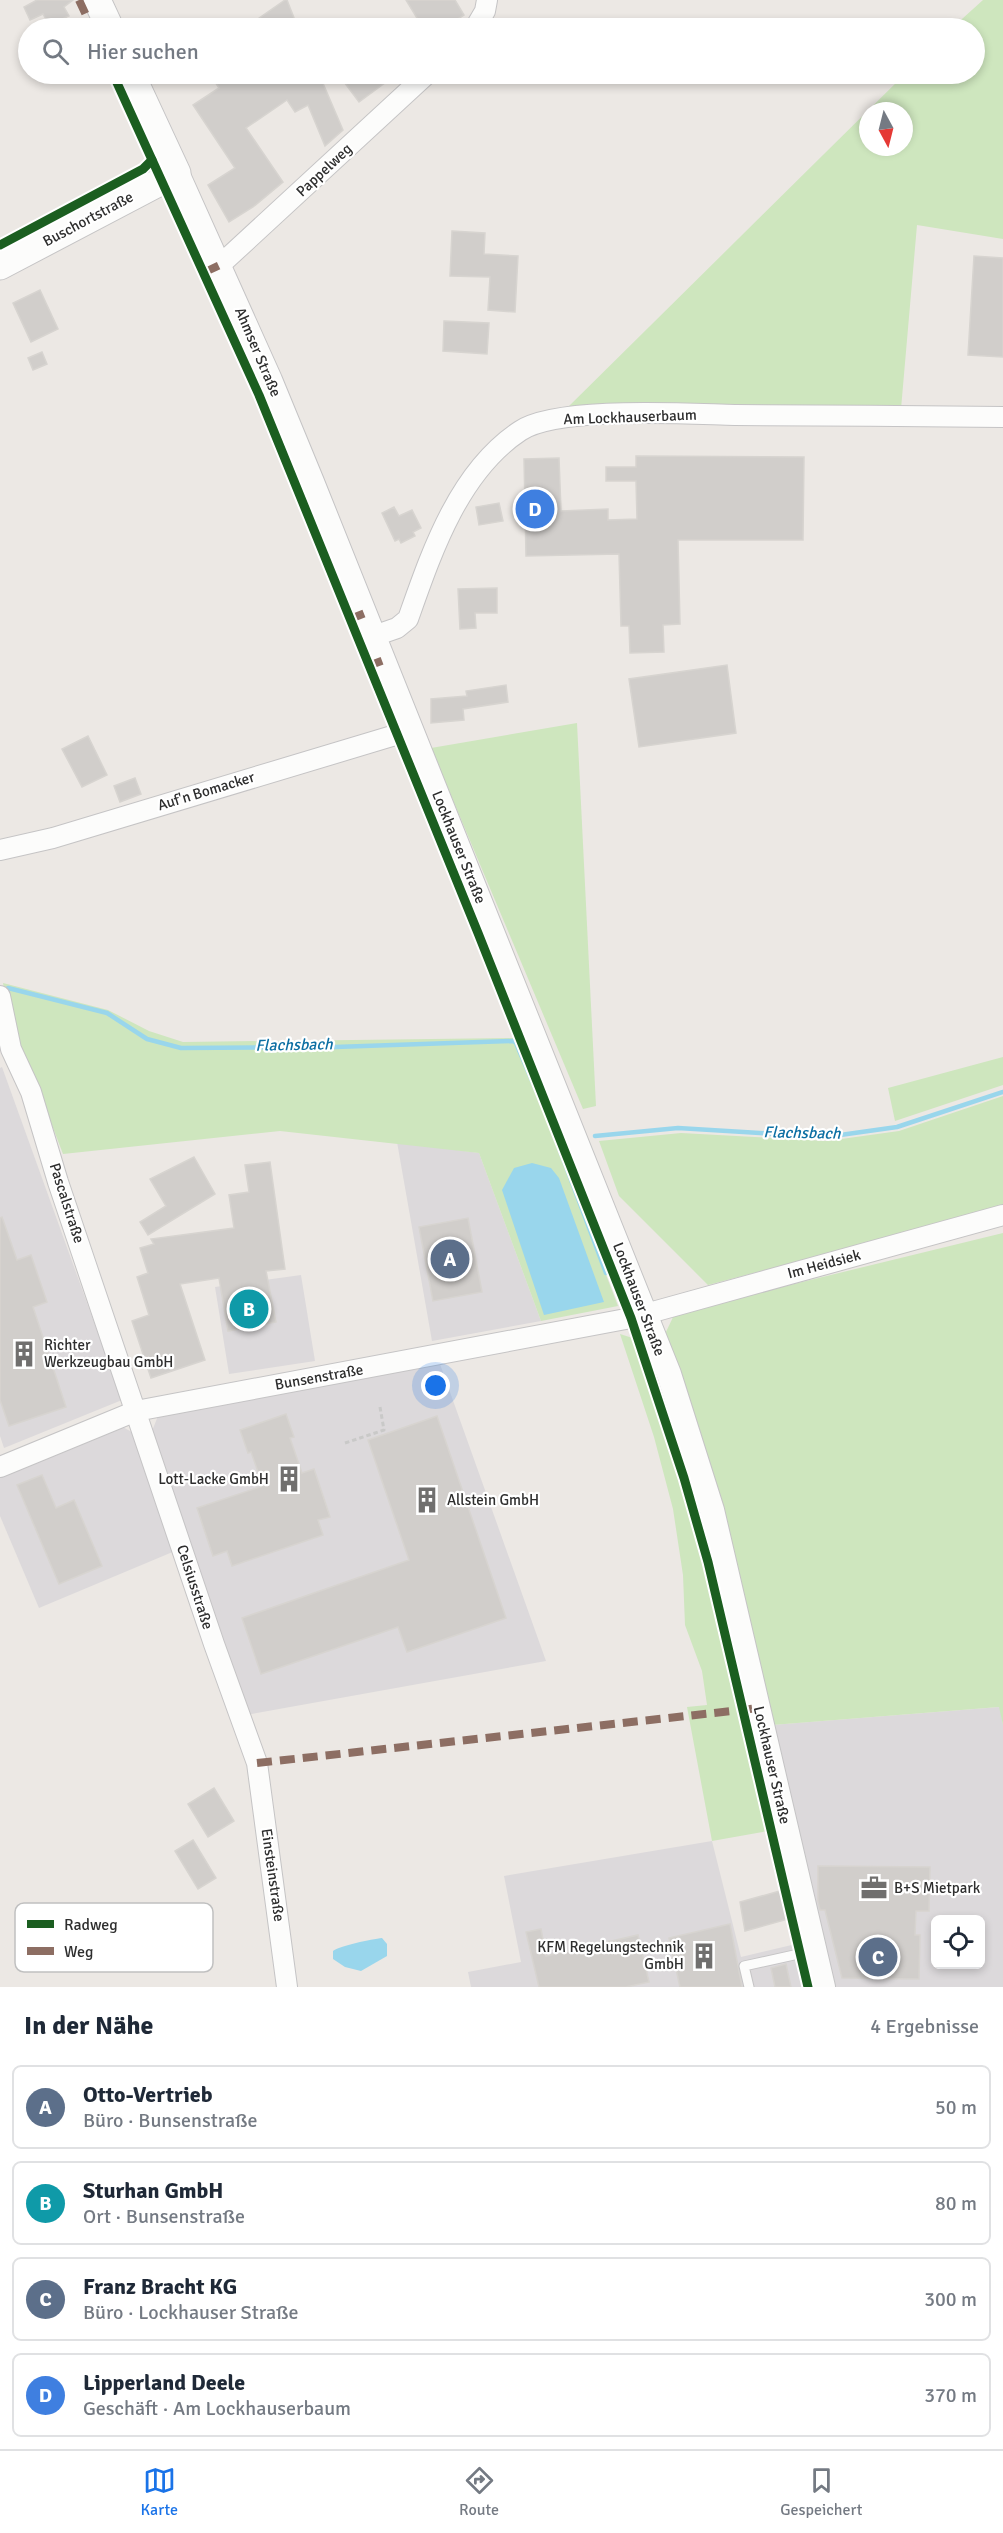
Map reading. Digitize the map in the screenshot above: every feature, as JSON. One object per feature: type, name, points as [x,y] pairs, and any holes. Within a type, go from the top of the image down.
[{"type":"main road","points":[[97,0],[105,18]]},
{"type":"main road","name":"Ahmser Straße","points":[[136,84],[177,173]]},
{"type":"main road","name":"Buschortstraße","points":[[0,266],[177,173]]},
{"type":"street","points":[[481,18],[487,0]]},
{"type":"street","name":"Pappelweg","points":[[220,265],[416,84]]},
{"type":"street","name":"Ahmser Straße","points":[[177,173],[274,390],[374,636]]},
{"type":"street","name":"Am Lockhauserbaum","points":[[374,636],[397,628],[408,619],[438,535],[477,472],[520,431],[542,420],[666,414],[1003,417]]},
{"type":"street","name":"Lockhauser Straße","points":[[374,636],[669,1374],[712,1510],[823,1987]]},
{"type":"street","name":"Auf'n Bomacker","points":[[0,850],[53,838],[412,730]]},
{"type":"street","name":"Pascalstraße","points":[[0,996],[11,1049],[31,1092],[58,1182],[136,1411]]},
{"type":"street","name":"Im Heidsiek","points":[[645,1312],[1003,1215]]},
{"type":"street","name":"Bunsenstraße","points":[[0,1467],[136,1411],[499,1344],[631,1318],[645,1312]]},
{"type":"street","name":"Celsiusstraße","points":[[136,1411],[214,1644],[257,1763]]},
{"type":"street","name":"Einsteinstraße","points":[[257,1763],[287,1987]]},
{"type":"lane","points":[[749,1987],[744,1966],[815,1951]]},
{"type":"path","points":[[345,1443],[384,1430],[380,1407]]},
{"type":"shaded area","points":[[2,1067],[122,1400],[4,1448],[0,1436],[0,1068]]},
{"type":"shaded area","points":[[397,1142],[479,1153],[541,1321],[432,1341]]},
{"type":"shaded area","points":[[301,1275],[315,1361],[229,1374],[215,1287]]},
{"type":"shaded area","points":[[440,1364],[546,1661],[246,1715],[152,1431],[158,1416]]},
{"type":"shaded area","points":[[121,1426],[137,1435],[175,1551],[39,1608],[0,1516],[0,1475]]},
{"type":"shaded area","points":[[1000,1707],[1003,1725],[1003,1987],[833,1987],[772,1725]]},
{"type":"shaded area","points":[[712,1841],[741,1957],[796,1944],[806,1987],[471,1987],[468,1972],[521,1962],[504,1876]]},
{"type":"green space","points":[[983,0],[1003,0],[1003,239],[917,225],[901,409],[564,411],[859,119],[859,156],[913,156],[913,102],[877,102],[895,84],[985,84],[985,18],[963,18]]},
{"type":"green space","points":[[577,723],[596,1106],[583,1109],[431,748]]},
{"type":"green space","points":[[3,983],[108,1010],[149,1031],[183,1042],[515,1038],[618,1306],[541,1321],[479,1153],[280,1131],[63,1154],[32,1073],[15,1044]]},
{"type":"green space","points":[[1003,1057],[1003,1085],[895,1121],[888,1088]]},
{"type":"green space","points":[[1003,1096],[1003,1207],[708,1285],[619,1196],[599,1141],[681,1133],[827,1141],[899,1131]]},
{"type":"green space","points":[[1003,1233],[1003,1725],[999,1707],[772,1725],[665,1334],[675,1313]]},
{"type":"green space","points":[[620,1334],[645,1342],[685,1470],[706,1571],[768,1831],[712,1841],[687,1707],[707,1705],[702,1671],[685,1625],[683,1575],[673,1509],[654,1437]]},
{"type":"water","points":[[532,1163],[551,1168],[559,1178],[604,1302],[544,1315],[502,1190],[514,1168]]},
{"type":"water","points":[[382,1938],[387,1944],[387,1956],[361,1971],[345,1967],[333,1959],[333,1951],[336,1949]]},
{"type":"building","points":[[37,0],[73,0],[64,7],[69,16],[65,18],[45,18],[43,14],[29,18],[24,7]]},
{"type":"building","points":[[287,0],[294,18],[259,18]]},
{"type":"building","points":[[406,0],[455,0],[464,15],[459,18],[417,18]]},
{"type":"building","points":[[216,84],[323,84],[343,130],[325,146],[308,105],[295,112],[287,100],[246,128],[283,182],[253,207],[229,222],[208,185],[235,168],[193,105],[219,88]]},
{"type":"building","points":[[346,84],[383,84],[359,102]]},
{"type":"building","points":[[452,231],[485,233],[484,254],[518,256],[515,312],[488,310],[490,277],[450,276]]},
{"type":"building","points":[[974,256],[1003,258],[1003,357],[968,355]]},
{"type":"building","points":[[40,290],[58,329],[31,342],[13,303]]},
{"type":"building","points":[[444,321],[489,323],[487,354],[443,351]]},
{"type":"building","points":[[42,352],[47,364],[33,370],[28,358]]},
{"type":"building","points":[[636,456],[804,457],[803,540],[678,540],[680,624],[663,625],[664,652],[630,653],[629,626],[621,626],[619,554],[526,556],[524,459],[559,458],[561,511],[608,509],[608,520],[637,519],[636,481],[606,481],[606,467],[636,467]]},
{"type":"building","points":[[499,503],[503,521],[479,525],[476,507]]},
{"type":"building","points":[[394,507],[399,516],[412,510],[421,528],[413,532],[415,536],[401,543],[399,539],[395,541],[382,513]]},
{"type":"building","points":[[497,588],[497,613],[475,613],[476,628],[460,629],[458,589]]},
{"type":"building","points":[[727,665],[736,733],[639,747],[629,679]]},
{"type":"building","points":[[506,685],[508,702],[463,709],[464,720],[431,723],[431,699],[467,696],[466,691]]},
{"type":"building","points":[[88,736],[107,775],[82,787],[62,749]]},
{"type":"building","points":[[135,778],[141,794],[120,802],[114,786]]},
{"type":"building","points":[[194,1157],[215,1194],[148,1235],[140,1222],[166,1206],[150,1179]]},
{"type":"building","points":[[270,1162],[285,1269],[266,1271],[276,1322],[228,1331],[219,1278],[180,1284],[205,1360],[151,1378],[132,1321],[149,1315],[137,1277],[148,1273],[140,1248],[154,1244],[151,1239],[234,1228],[229,1195],[249,1192],[245,1165]]},
{"type":"building","name":"Richter Werkzeugbau GmbH","points":[[2,1217],[17,1260],[31,1255],[47,1302],[33,1307],[66,1407],[9,1426],[0,1400],[0,1218]]},
{"type":"building","points":[[468,1218],[482,1292],[433,1301],[419,1227]]},
{"type":"building","name":"Lott-Lacke GmbH","points":[[286,1414],[294,1437],[290,1438],[302,1473],[314,1469],[330,1517],[318,1520],[323,1535],[232,1566],[227,1551],[213,1556],[197,1508],[263,1486],[251,1452],[248,1453],[240,1430]]},
{"type":"building","name":"Allstein GmbH","points":[[437,1416],[506,1618],[407,1652],[398,1627],[261,1674],[242,1618],[409,1560],[368,1440]]},
{"type":"building","points":[[42,1475],[56,1508],[74,1500],[102,1566],[59,1584],[17,1485]]},
{"type":"building","points":[[214,1788],[234,1821],[208,1837],[188,1804]]},
{"type":"building","points":[[193,1840],[216,1878],[198,1889],[175,1851]]},
{"type":"building","points":[[818,1866],[930,1867],[929,1911],[916,1911],[915,1935],[920,1935],[919,1979],[842,1978],[825,1910],[820,1910],[818,1901]]},
{"type":"building","points":[[780,1891],[788,1919],[745,1931],[740,1902]]},
{"type":"building","name":"KFM Regelungstechnik GmbH","points":[[730,1924],[742,1987],[680,1987],[669,1938]]},
{"type":"building","points":[[541,1929],[546,1956],[638,1935],[649,1982],[626,1987],[539,1987],[526,1932]]},
{"type":"building","points":[[786,1964],[791,1987],[775,1987],[771,1968]]},
{"type":"waterway","name":"Flachsbach","points":[[8,988],[107,1013],[147,1039],[181,1048],[335,1047],[513,1041],[516,1043],[546,1113]]},
{"type":"waterway","name":"Flachsbach","points":[[595,1136],[678,1128],[826,1137],[897,1127],[1003,1092]]},
{"type":"waterway","points":[[555,1137],[606,1273]]},
{"type":"marked path","points":[[79,0],[87,18]]},
{"type":"marked path","points":[[205,272],[220,265]]},
{"type":"marked path","points":[[350,619],[365,613]]},
{"type":"marked path","points":[[368,666],[384,660]]},
{"type":"marked path","points":[[257,1763],[759,1708]]},
{"type":"cycle path","points":[[118,84],[259,395],[478,933],[631,1318],[684,1478],[708,1562],[808,1987]]},
{"type":"cycle path","points":[[0,245],[143,169],[152,160]]},
{"type":"place","name":"Lipperland Deele","points":[[535,509]]},
{"type":"place","name":"Otto-Vertrieb","points":[[450,1259]]},
{"type":"place","name":"Sturhan GmbH","points":[[249,1309]]},
{"type":"place","name":"Richter Werkzeugbau GmbH","points":[[24,1354]]},
{"type":"place","name":"Lott-Lacke GmbH","points":[[289,1479]]},
{"type":"place","name":"Allstein GmbH","points":[[427,1500]]},
{"type":"place","name":"B+S Mietpark","points":[[874,1888]]},
{"type":"place","name":"KFM Regelungstechnik GmbH","points":[[704,1956]]},
{"type":"place","name":"Franz Bracht KG","points":[[878,1957]]}]
